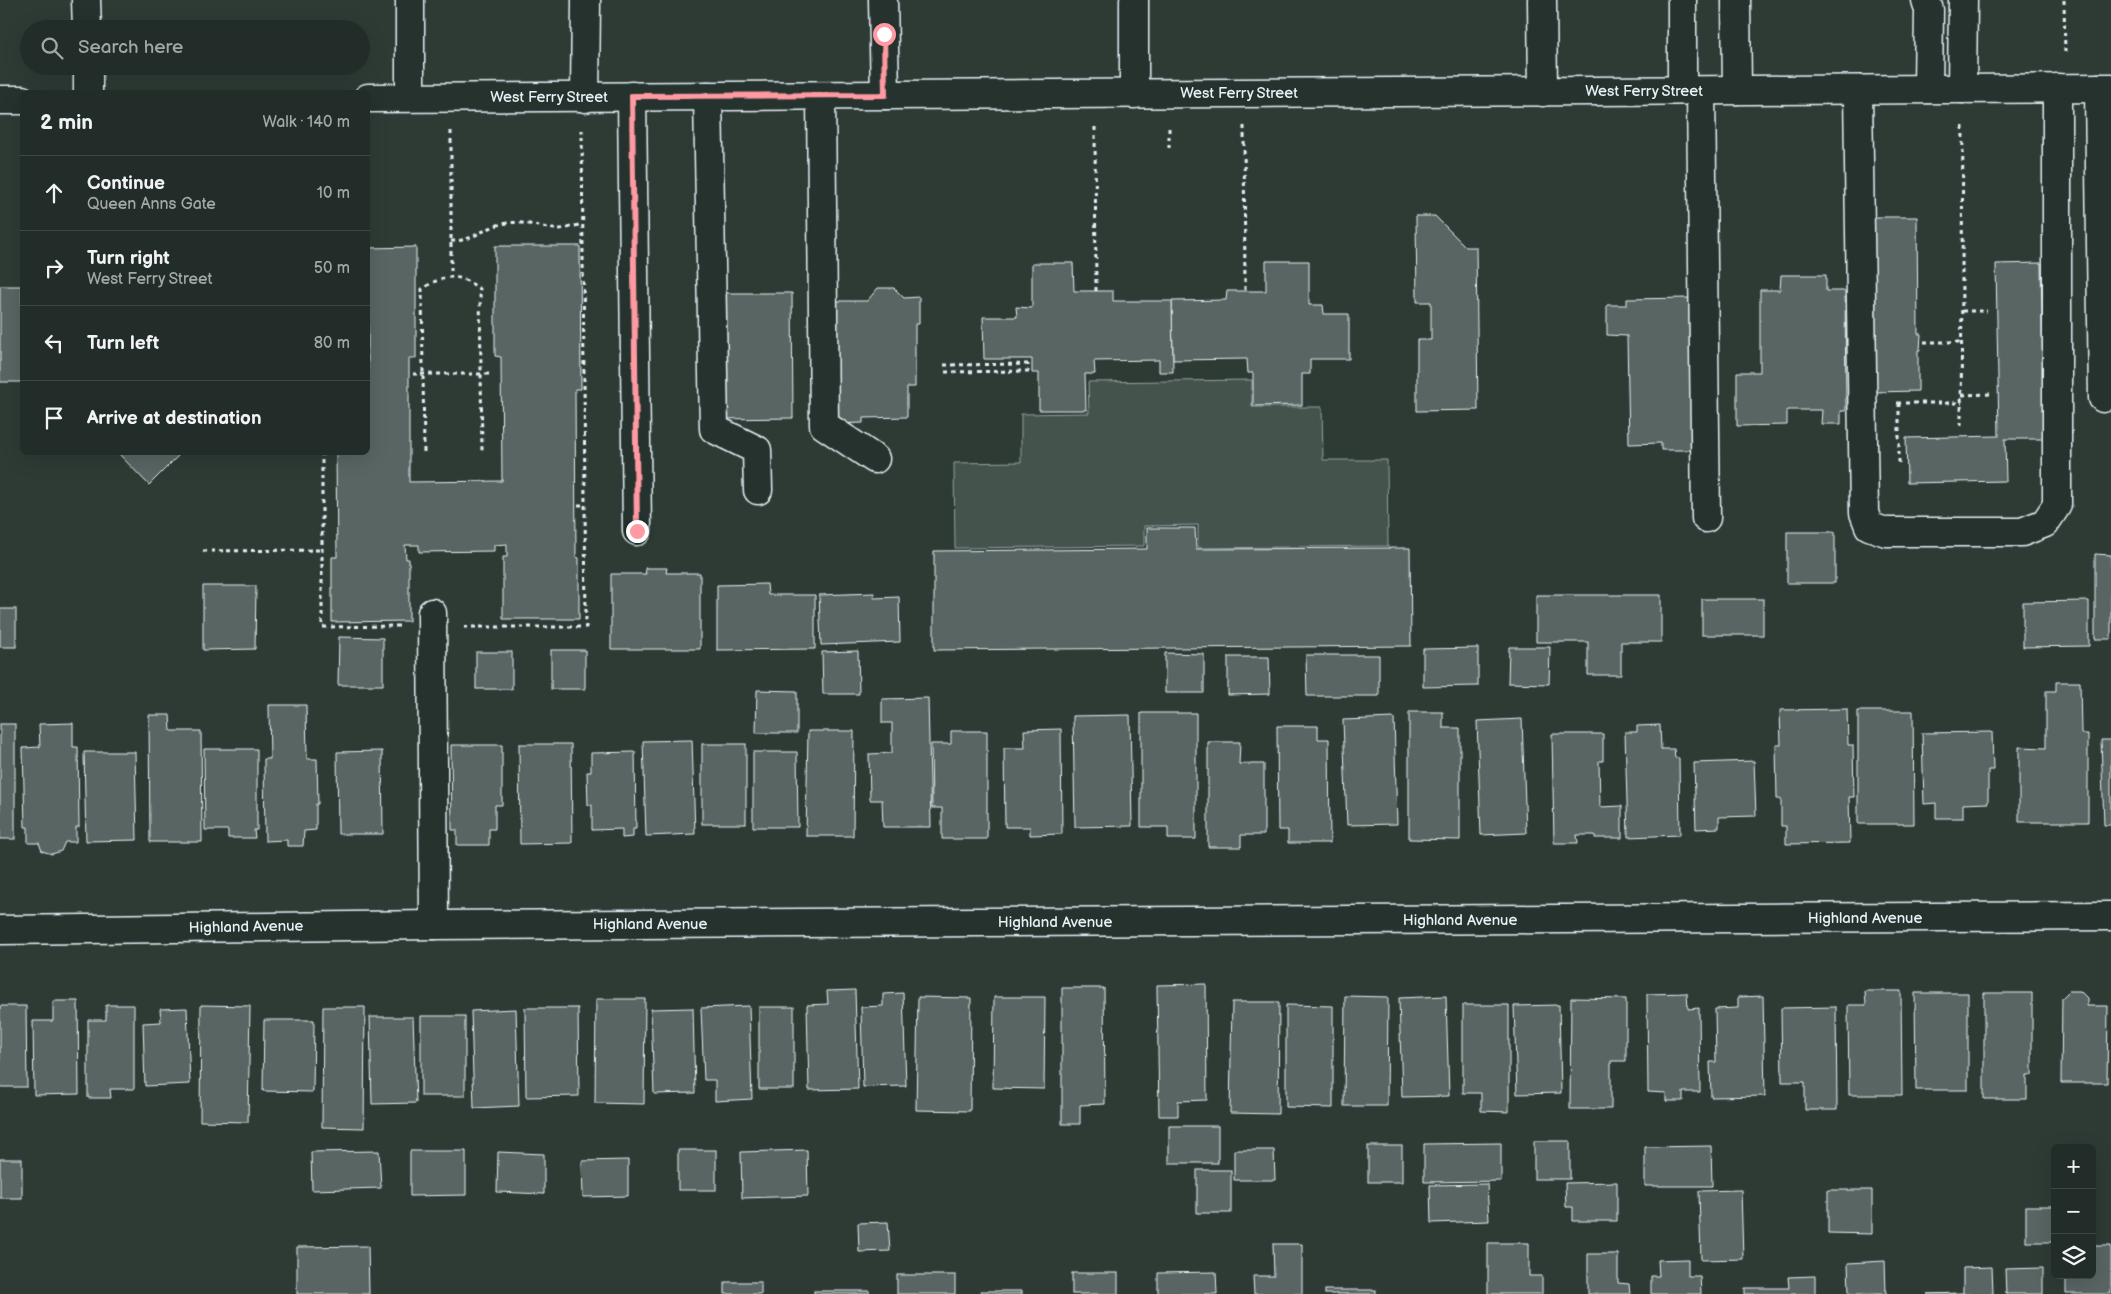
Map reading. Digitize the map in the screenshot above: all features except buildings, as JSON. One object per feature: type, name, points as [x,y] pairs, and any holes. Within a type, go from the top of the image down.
[{"type":"street","points":[[86,0],[87,20]]},
{"type":"street","points":[[410,0],[410,97]]},
{"type":"street","points":[[585,98],[586,0]]},
{"type":"street","points":[[883,0],[885,95]]},
{"type":"street","points":[[1134,0],[1134,94]]},
{"type":"street","points":[[1542,0],[1543,92]]},
{"type":"street","points":[[1682,0],[1692,91],[1706,518]]},
{"type":"street","points":[[1736,0],[1737,90]]},
{"type":"street","points":[[1926,0],[1929,10],[1928,89]]},
{"type":"street","points":[[1962,89],[1963,0]]},
{"type":"street","points":[[88,75],[88,90]]},
{"type":"street","points":[[1858,90],[1864,513],[1869,526],[1886,532],[2022,532],[2045,522],[2057,505],[2057,88]]},
{"type":"street","points":[[2104,398],[2105,88]]},
{"type":"street","name":"West Ferry Street","points":[[370,98],[2105,88]]},
{"type":"street","points":[[632,96],[637,531]]},
{"type":"street","points":[[708,96],[714,429],[757,450],[758,490]]},
{"type":"street","points":[[821,96],[824,425],[875,459]]},
{"type":"street","points":[[0,100],[20,100]]},
{"type":"street","points":[[432,613],[434,925]]},
{"type":"street","name":"Highland Avenue","points":[[0,930],[434,925],[2111,916]]},
{"type":"path","points":[[2064,0],[2065,56]]},
{"type":"path","points":[[1244,119],[1245,290]]},
{"type":"path","points":[[1961,426],[1963,121]]},
{"type":"path","points":[[450,123],[451,276]]},
{"type":"path","points":[[1095,124],[1096,292]]},
{"type":"path","points":[[498,628],[586,627],[582,391],[582,125]]},
{"type":"path","points":[[1168,148],[1169,125]]},
{"type":"path","points":[[451,241],[476,237],[500,224],[531,223],[549,229],[565,229],[582,224]]},
{"type":"path","points":[[424,452],[422,289],[435,280],[451,276],[467,280],[480,289],[482,452]]},
{"type":"path","points":[[1962,311],[1987,312]]},
{"type":"path","points":[[1924,342],[1962,342]]},
{"type":"path","points":[[944,365],[1030,364],[1028,371],[945,372]]},
{"type":"path","points":[[413,374],[490,374]]},
{"type":"path","points":[[1962,395],[1991,394]]},
{"type":"path","points":[[1889,403],[1962,403]]},
{"type":"path","points":[[1899,403],[1899,468]]},
{"type":"path","points":[[322,455],[322,627],[400,626]]},
{"type":"path","points":[[578,505],[585,505]]},
{"type":"path","points":[[203,551],[322,550]]},
{"type":"shaded area","points":[[1252,380],[1252,407],[1322,407],[1323,460],[1387,460],[1388,546],[1198,548],[1198,525],[1144,526],[1144,546],[955,548],[954,463],[1021,462],[1021,414],[1089,413],[1088,382]]},
{"type":"route","points":[[637,531],[632,96],[885,95],[884,34]]}]
